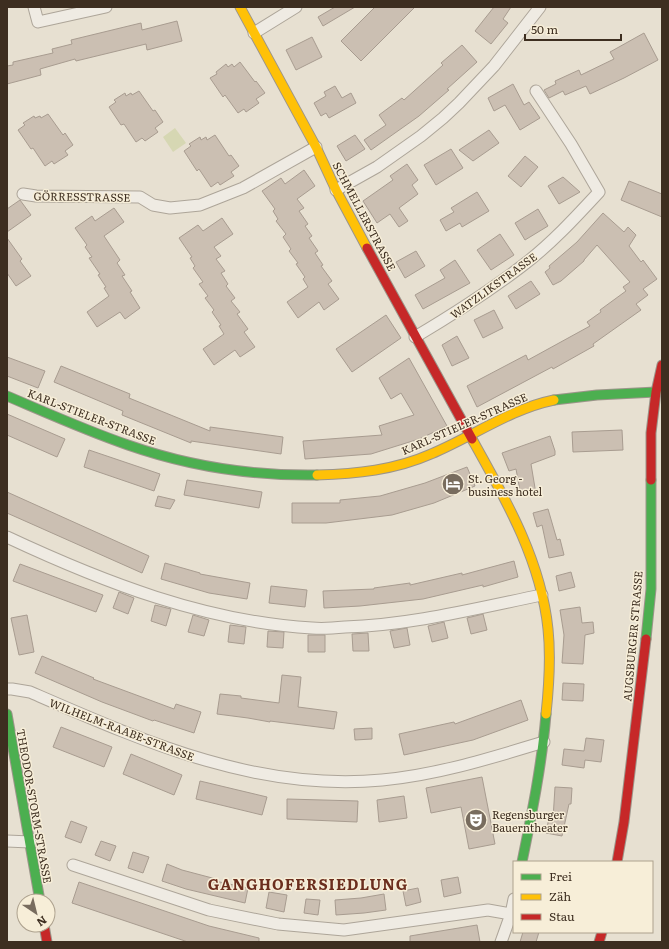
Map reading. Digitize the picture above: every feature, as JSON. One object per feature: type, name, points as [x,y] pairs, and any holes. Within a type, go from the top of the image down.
[{"type":"street","points":[[34,7],[38,22],[106,7]]},
{"type":"street","name":"SCHMELLERSTRASSE","points":[[240,7],[316,147],[336,190],[415,337],[508,503],[534,566],[542,595],[548,629],[549,659],[547,722],[535,797],[522,861]]},
{"type":"street","points":[[254,33],[296,7]]},
{"type":"street","points":[[336,190],[377,167],[421,136],[443,118],[494,66],[540,7]]},
{"type":"street","name":"WATZLIKSTRASSE","points":[[415,337],[458,311],[523,266],[546,246],[599,192],[571,144],[536,91]]},
{"type":"street","name":"GÖRRESSTRASSE","points":[[23,194],[36,196],[140,197],[153,205],[170,208],[200,205],[243,188],[316,147]]},
{"type":"street","name":"AUGSBURGER STRASSE","points":[[617,861],[638,717],[651,589],[651,433],[662,365]]},
{"type":"street","name":"KARL-STIELER-STRASSE","points":[[7,396],[84,429],[178,460],[220,468],[273,474],[325,475],[373,470],[401,465],[420,458],[537,404],[569,397],[659,391]]},
{"type":"street","points":[[7,537],[55,560],[111,582],[196,609],[254,622],[313,628],[374,626],[418,620],[542,595]]},
{"type":"street","name":"WILHELM-RAABE-STRASSE","points":[[7,689],[30,692],[135,736],[205,761],[246,772],[314,782],[382,780],[418,775],[475,762],[544,742]]},
{"type":"street","name":"THEODOR-STORM-STRASSE","points":[[7,714],[39,893]]},
{"type":"street","points":[[7,841],[30,842]]},
{"type":"street","points":[[73,865],[209,910],[278,924],[344,930],[488,910],[511,914]]},
{"type":"street","points":[[501,942],[513,904]]},
{"type":"green space","points":[[175,128],[186,143],[173,152],[163,137]]},
{"type":"building","points":[[335,7],[355,7],[323,26],[318,17]]},
{"type":"building","points":[[375,7],[415,7],[361,61],[341,41]]},
{"type":"building","points":[[494,7],[511,7],[503,19],[508,23],[491,44],[475,31]]},
{"type":"building","points":[[177,21],[182,41],[147,50],[146,44],[76,61],[75,59],[40,69],[41,75],[7,84],[7,66],[13,65],[13,62],[53,53],[52,49],[72,44],[71,40],[141,23],[142,30]]},
{"type":"building","points":[[644,33],[658,60],[590,94],[586,86],[565,95],[563,91],[549,98],[544,90],[556,84],[555,81],[579,70],[581,75],[614,59],[610,52]]},
{"type":"building","points":[[312,37],[322,57],[296,70],[286,50]]},
{"type":"building","points":[[462,45],[477,62],[447,89],[449,90],[419,116],[371,150],[364,140],[386,125],[379,115],[402,98],[404,100],[443,65],[441,63]]},
{"type":"building","points":[[240,62],[265,93],[256,99],[259,103],[246,112],[244,109],[238,113],[225,95],[223,97],[210,78],[217,74],[216,72],[226,64],[228,67],[232,64],[234,67]]},
{"type":"building","points":[[513,84],[524,105],[529,102],[540,118],[520,130],[505,105],[494,111],[488,98]]},
{"type":"building","points":[[335,86],[342,98],[351,93],[356,103],[329,118],[326,113],[321,116],[314,103],[326,96],[324,92]]},
{"type":"building","points":[[139,91],[163,122],[155,128],[158,132],[145,141],[142,138],[136,142],[124,124],[121,125],[109,107],[116,102],[114,100],[125,93],[126,96],[131,93],[132,95]]},
{"type":"building","points":[[48,114],[63,135],[65,133],[73,145],[65,151],[68,155],[54,164],[52,161],[45,166],[33,148],[31,149],[18,130],[25,125],[23,123],[34,116],[35,118],[40,116],[41,118]]},
{"type":"building","points":[[489,130],[499,143],[473,161],[459,150]]},
{"type":"building","points":[[215,135],[229,156],[231,155],[239,166],[231,172],[234,176],[220,185],[218,182],[211,187],[199,169],[197,171],[184,151],[191,146],[189,144],[200,137],[201,140],[206,137],[207,140]]},
{"type":"building","points":[[355,135],[365,149],[346,161],[337,146]]},
{"type":"building","points":[[451,149],[463,168],[436,185],[424,165]]},
{"type":"building","points":[[525,156],[538,167],[521,187],[508,176]]},
{"type":"building","points":[[407,164],[418,180],[412,185],[418,194],[399,208],[408,221],[399,227],[390,214],[377,223],[363,201],[393,180],[390,176]]},
{"type":"building","points":[[304,170],[315,186],[297,199],[304,208],[299,211],[308,224],[305,226],[312,236],[309,238],[318,251],[315,253],[323,265],[321,266],[332,281],[328,284],[339,299],[324,310],[319,302],[298,318],[287,302],[308,287],[303,279],[305,277],[296,264],[298,263],[289,251],[291,249],[283,237],[286,234],[276,221],[278,219],[273,211],[275,209],[262,191],[281,178],[285,184]]},
{"type":"building","points":[[563,177],[580,192],[559,204],[548,186]]},
{"type":"building","points":[[629,181],[662,194],[662,217],[621,200]]},
{"type":"building","points":[[477,192],[489,211],[462,227],[460,223],[446,231],[440,220],[454,212],[451,208]]},
{"type":"building","points":[[20,200],[31,215],[7,232],[7,209]]},
{"type":"building","points":[[114,208],[124,222],[104,236],[120,260],[117,263],[125,275],[122,276],[132,291],[130,292],[140,308],[125,319],[120,312],[97,327],[87,312],[109,296],[104,288],[106,287],[98,275],[100,274],[89,258],[92,257],[85,247],[87,245],[75,228],[92,216],[95,221]]},
{"type":"building","points":[[538,209],[548,226],[525,240],[515,223]]},
{"type":"building","points":[[603,213],[624,232],[628,227],[636,235],[629,246],[641,262],[643,260],[657,279],[643,289],[648,295],[636,304],[641,310],[593,344],[594,346],[553,369],[552,367],[477,407],[467,386],[526,355],[528,360],[590,326],[587,322],[601,312],[600,310],[626,291],[623,287],[630,282],[597,245],[584,261],[561,281],[553,285],[545,272],[550,268],[549,266],[577,242]]},
{"type":"building","points":[[222,218],[233,234],[214,247],[221,256],[216,259],[225,271],[221,273],[228,284],[226,286],[235,298],[231,301],[240,312],[237,314],[248,329],[244,332],[255,347],[240,357],[235,350],[214,365],[203,349],[224,334],[219,326],[221,325],[212,312],[214,310],[205,298],[208,296],[199,284],[203,282],[193,268],[195,266],[190,258],[192,257],[179,238],[198,225],[203,231]]},
{"type":"building","points":[[500,234],[514,255],[491,270],[477,250]]},
{"type":"building","points":[[7,238],[22,259],[20,261],[31,276],[16,286],[7,273]]},
{"type":"building","points":[[416,251],[425,266],[405,278],[396,262]]},
{"type":"building","points":[[455,260],[470,283],[423,309],[415,295],[445,278],[440,270]]},
{"type":"building","points":[[531,281],[540,294],[516,309],[508,296]]},
{"type":"building","points":[[494,310],[503,328],[483,338],[474,320]]},
{"type":"building","points":[[386,315],[401,338],[352,372],[336,349]]},
{"type":"building","points":[[457,336],[469,358],[452,366],[442,345]]},
{"type":"building","points":[[7,357],[45,371],[38,388],[7,376]]},
{"type":"building","points":[[409,358],[447,426],[419,439],[371,454],[305,459],[303,441],[382,435],[379,426],[414,415],[401,393],[391,399],[379,378]]},
{"type":"building","points":[[61,366],[130,394],[129,398],[210,431],[210,427],[283,437],[281,454],[191,441],[191,443],[122,415],[123,411],[54,382]]},
{"type":"building","points":[[7,414],[65,439],[57,457],[7,435]]},
{"type":"building","points":[[622,430],[623,450],[573,452],[572,432]]},
{"type":"building","points":[[550,436],[555,455],[531,464],[536,494],[521,496],[516,469],[509,471],[502,453]]},
{"type":"building","points":[[89,450],[160,474],[154,491],[84,467]]},
{"type":"building","points":[[467,467],[475,486],[434,503],[392,515],[326,523],[292,523],[292,503],[340,503],[340,500],[380,496],[425,483]]},
{"type":"building","points":[[187,480],[262,492],[259,508],[184,495]]},
{"type":"building","points":[[7,492],[149,556],[142,573],[7,513]]},
{"type":"building","points":[[158,496],[175,500],[170,509],[155,506]]},
{"type":"building","points":[[548,509],[557,540],[560,539],[564,555],[549,558],[542,525],[537,527],[533,513]]},
{"type":"building","points":[[514,561],[518,577],[483,587],[483,585],[423,599],[360,606],[324,608],[323,591],[374,589],[410,583],[410,585],[462,573],[462,575]]},
{"type":"building","points":[[165,563],[200,574],[250,583],[247,599],[209,593],[161,579]]},
{"type":"building","points":[[20,564],[103,595],[96,612],[13,581]]},
{"type":"building","points":[[571,572],[575,587],[559,591],[556,576]]},
{"type":"building","points":[[271,586],[307,590],[305,607],[269,603]]},
{"type":"building","points":[[119,592],[134,598],[128,614],[113,608]]},
{"type":"building","points":[[155,605],[171,609],[166,626],[151,621]]},
{"type":"building","points":[[580,607],[582,623],[593,622],[594,633],[585,635],[583,664],[562,663],[564,635],[560,610]]},
{"type":"building","points":[[483,614],[487,630],[471,634],[467,618]]},
{"type":"building","points":[[27,615],[34,652],[19,655],[11,618]]},
{"type":"building","points":[[193,615],[209,620],[204,636],[188,632]]},
{"type":"building","points":[[444,622],[448,638],[432,642],[428,626]]},
{"type":"building","points":[[230,625],[246,627],[244,644],[228,642]]},
{"type":"building","points":[[407,628],[410,645],[394,648],[390,631]]},
{"type":"building","points":[[268,631],[284,632],[283,648],[267,647]]},
{"type":"building","points":[[368,633],[369,651],[353,651],[352,634]]},
{"type":"building","points":[[308,635],[325,635],[325,652],[308,652]]},
{"type":"building","points":[[42,656],[94,678],[93,679],[174,709],[176,704],[201,712],[194,733],[154,720],[153,721],[102,702],[35,673]]},
{"type":"building","points":[[282,675],[301,677],[298,707],[337,712],[334,729],[217,714],[220,694],[279,703]]},
{"type":"building","points":[[563,683],[584,684],[583,701],[562,700]]},
{"type":"building","points":[[521,700],[528,720],[473,740],[404,755],[399,734],[454,722],[455,724]]},
{"type":"building","points":[[61,727],[112,747],[104,767],[53,747]]},
{"type":"building","points":[[372,728],[372,739],[355,740],[354,729]]},
{"type":"building","points":[[586,738],[604,740],[601,762],[585,760],[584,768],[562,765],[564,749],[584,751]]},
{"type":"building","points":[[131,754],[182,775],[174,795],[123,774]]},
{"type":"building","points":[[482,777],[495,844],[469,849],[461,807],[431,813],[426,788]]},
{"type":"building","points":[[200,781],[267,797],[262,815],[196,799]]},
{"type":"building","points":[[555,787],[572,788],[571,804],[569,804],[562,836],[546,833],[549,818],[553,819]]},
{"type":"building","points":[[404,796],[407,818],[379,822],[377,800]]},
{"type":"building","points":[[287,799],[358,801],[357,822],[287,819]]},
{"type":"building","points":[[71,821],[87,827],[81,843],[65,837]]},
{"type":"building","points":[[101,841],[116,846],[110,861],[95,855]]},
{"type":"building","points":[[133,852],[149,857],[143,873],[128,868]]},
{"type":"building","points":[[167,864],[182,870],[216,879],[215,881],[248,888],[245,903],[186,889],[162,881]]},
{"type":"building","points":[[458,877],[461,893],[444,897],[441,880]]},
{"type":"building","points":[[79,882],[209,926],[259,938],[259,942],[188,942],[72,903]]},
{"type":"building","points":[[418,888],[421,902],[406,906],[403,891]]},
{"type":"building","points":[[269,892],[287,895],[284,912],[266,908]]},
{"type":"building","points":[[384,894],[386,910],[336,915],[335,900]]},
{"type":"building","points":[[306,899],[320,900],[318,915],[304,913]]},
{"type":"building","points":[[477,925],[480,942],[410,942],[410,936]]},
{"type":"building","points":[[523,933],[539,933],[536,942],[520,942]]},
{"type":"traffic: fast","points":[[554,400],[597,395],[656,392]]},
{"type":"traffic: fast","points":[[7,396],[113,440],[174,459],[221,468],[269,474],[317,475]]},
{"type":"traffic: fast","points":[[646,639],[651,589],[651,480]]},
{"type":"traffic: fast","points":[[7,714],[39,893]]},
{"type":"traffic: fast","points":[[522,861],[539,770],[546,714]]},
{"type":"traffic: slow","points":[[240,7],[316,147],[336,190],[367,248]]},
{"type":"traffic: slow","points":[[317,475],[346,474],[403,464],[431,454],[522,410],[554,400]]},
{"type":"traffic: slow","points":[[472,439],[520,530],[538,578],[544,603],[549,640],[549,672],[546,714]]},
{"type":"traffic: jam","points":[[367,248],[472,439]]},
{"type":"traffic: jam","points":[[651,480],[651,433],[656,392],[662,365]]},
{"type":"traffic: jam","points":[[617,861],[624,822],[646,639]]},
{"type":"traffic: jam","points":[[45,933],[47,942]]},
{"type":"traffic: jam","points":[[599,942],[602,933]]},
{"type":"place","name":"St. Georg - business hotel","points":[[453,484]]},
{"type":"place","name":"Regensburger Bauerntheater","points":[[476,820]]},
{"type":"district","name":"GANGHOFERSIEDLUNG","points":[[308,883]]}]
